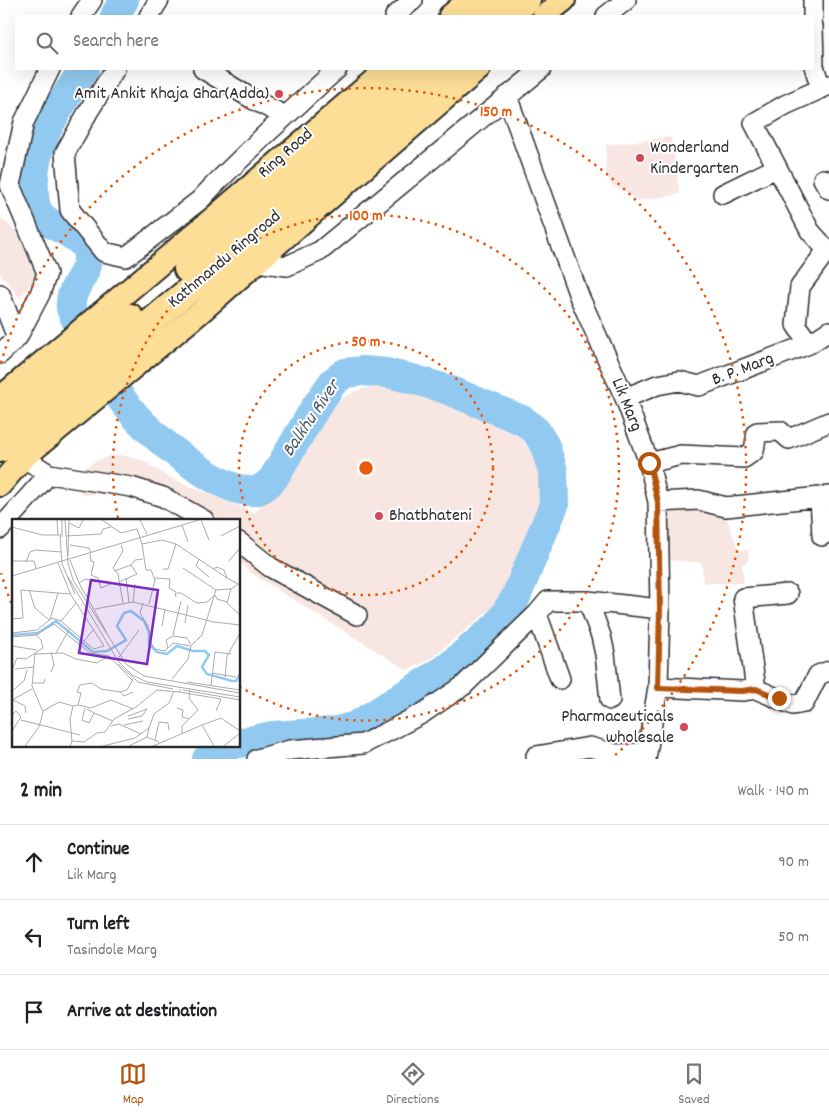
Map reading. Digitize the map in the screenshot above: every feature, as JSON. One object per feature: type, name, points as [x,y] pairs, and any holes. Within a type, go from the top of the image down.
[{"type":"highway","points":[[481,15],[500,0]]},
{"type":"highway","points":[[509,15],[527,0]]},
{"type":"highway","name":"Kathmandu Ringroad","points":[[175,291],[417,70]]},
{"type":"highway","name":"Kathmandu Ringroad","points":[[6,443],[39,405],[175,291],[447,70]]},
{"type":"main road","points":[[451,15],[469,0]]},
{"type":"main road","points":[[545,15],[564,0]]},
{"type":"main road","name":"Ring Road","points":[[175,291],[186,241],[386,70]]},
{"type":"main road","points":[[0,485],[6,443],[39,405],[175,291],[256,262],[479,70]]},
{"type":"main road","points":[[0,398],[39,405]]},
{"type":"street","points":[[82,15],[92,0]]},
{"type":"street","points":[[150,15],[159,0]]},
{"type":"street","points":[[396,15],[413,0]]},
{"type":"street","points":[[607,15],[626,0]]},
{"type":"street","points":[[812,0],[813,15]]},
{"type":"street","points":[[809,344],[796,325],[800,287],[827,250],[810,231],[754,123],[785,105],[825,87],[814,66]]},
{"type":"street","points":[[0,354],[16,338],[40,294],[46,273],[10,186],[24,122],[50,70]]},
{"type":"street","points":[[114,70],[65,153],[70,210],[104,252],[126,258],[200,200],[285,116],[336,70]]},
{"type":"street","points":[[205,70],[254,100],[285,116]]},
{"type":"street","points":[[256,262],[287,266],[320,252],[540,70]]},
{"type":"street","name":"Lik Marg","points":[[507,96],[579,296],[624,398],[649,463],[658,502],[660,609],[658,688],[646,756]]},
{"type":"street","points":[[723,194],[776,168]]},
{"type":"street","points":[[0,294],[16,338]]},
{"type":"street","name":"B. P. Marg","points":[[624,398],[657,384],[679,381],[700,386],[809,344],[829,331]]},
{"type":"street","points":[[649,463],[681,455],[744,458],[754,451],[757,432],[780,431],[789,439],[829,422]]},
{"type":"street","points":[[6,443],[49,474],[131,487],[163,498],[202,519]]},
{"type":"street","points":[[0,529],[49,474]]},
{"type":"street","points":[[658,502],[698,500],[726,507],[825,496],[822,536]]},
{"type":"street","points":[[240,543],[270,566],[357,615]]},
{"type":"street","points":[[756,689],[743,598],[788,594]]},
{"type":"street","points":[[257,759],[290,750],[363,744],[423,713],[463,686],[548,601],[588,602],[660,609]]},
{"type":"street","points":[[588,602],[601,636],[610,700]]},
{"type":"street","points":[[537,614],[560,679]]},
{"type":"street","points":[[658,688],[742,691],[756,689],[793,704],[804,703],[818,675],[829,671]]},
{"type":"street","points":[[536,756],[590,747],[615,754],[646,756]]},
{"type":"shaded area","name":"Wonderland Kindergarten","points":[[671,137],[680,194],[636,201],[626,192],[611,185],[606,172],[606,145]]},
{"type":"shaded area","points":[[0,218],[16,231],[37,274],[19,297],[0,273]]},
{"type":"shaded area","points":[[386,384],[408,386],[425,391],[518,433],[533,456],[542,481],[534,520],[499,600],[492,608],[429,660],[407,670],[249,572],[240,561],[240,519],[178,519],[152,504],[134,498],[101,494],[81,495],[85,468],[109,456],[122,455],[142,460],[168,477],[255,513],[277,486],[314,429],[344,397],[361,389]]},
{"type":"shaded area","points":[[698,501],[727,519],[739,551],[748,549],[749,560],[742,565],[744,583],[703,583],[702,563],[667,560],[665,503]]},
{"type":"waterway","name":"Balkhu River","points":[[116,15],[124,0]]},
{"type":"waterway","name":"Balkhu River","points":[[83,70],[56,112],[41,142],[34,175],[35,202],[38,212],[42,217],[74,236],[84,245],[87,251],[87,266],[73,293],[71,310],[89,349],[115,391],[135,416],[154,435],[197,468],[212,477],[242,490],[254,491],[264,487],[273,479],[315,408],[333,382],[345,373],[363,371],[387,373],[446,389],[524,421],[536,431],[545,446],[553,471],[554,505],[515,599],[498,625],[446,669],[356,726],[333,732],[273,736],[240,743]]},
{"type":"waterway","name":"Balkhu River","points":[[207,759],[218,750],[229,746]]},
{"type":"place","name":"Amit Ankit Khaja Ghar(Adda)","points":[[279,94]]},
{"type":"place","name":"Wonderland Kindergarten","points":[[640,158]]},
{"type":"place","name":"Bhatbhateni","points":[[379,516]]},
{"type":"place","name":"Pharmaceuticals wholesale","points":[[684,727]]},
{"type":"route","points":[[649,463],[658,502],[660,609],[658,688],[742,691],[756,689],[779,698]]}]
